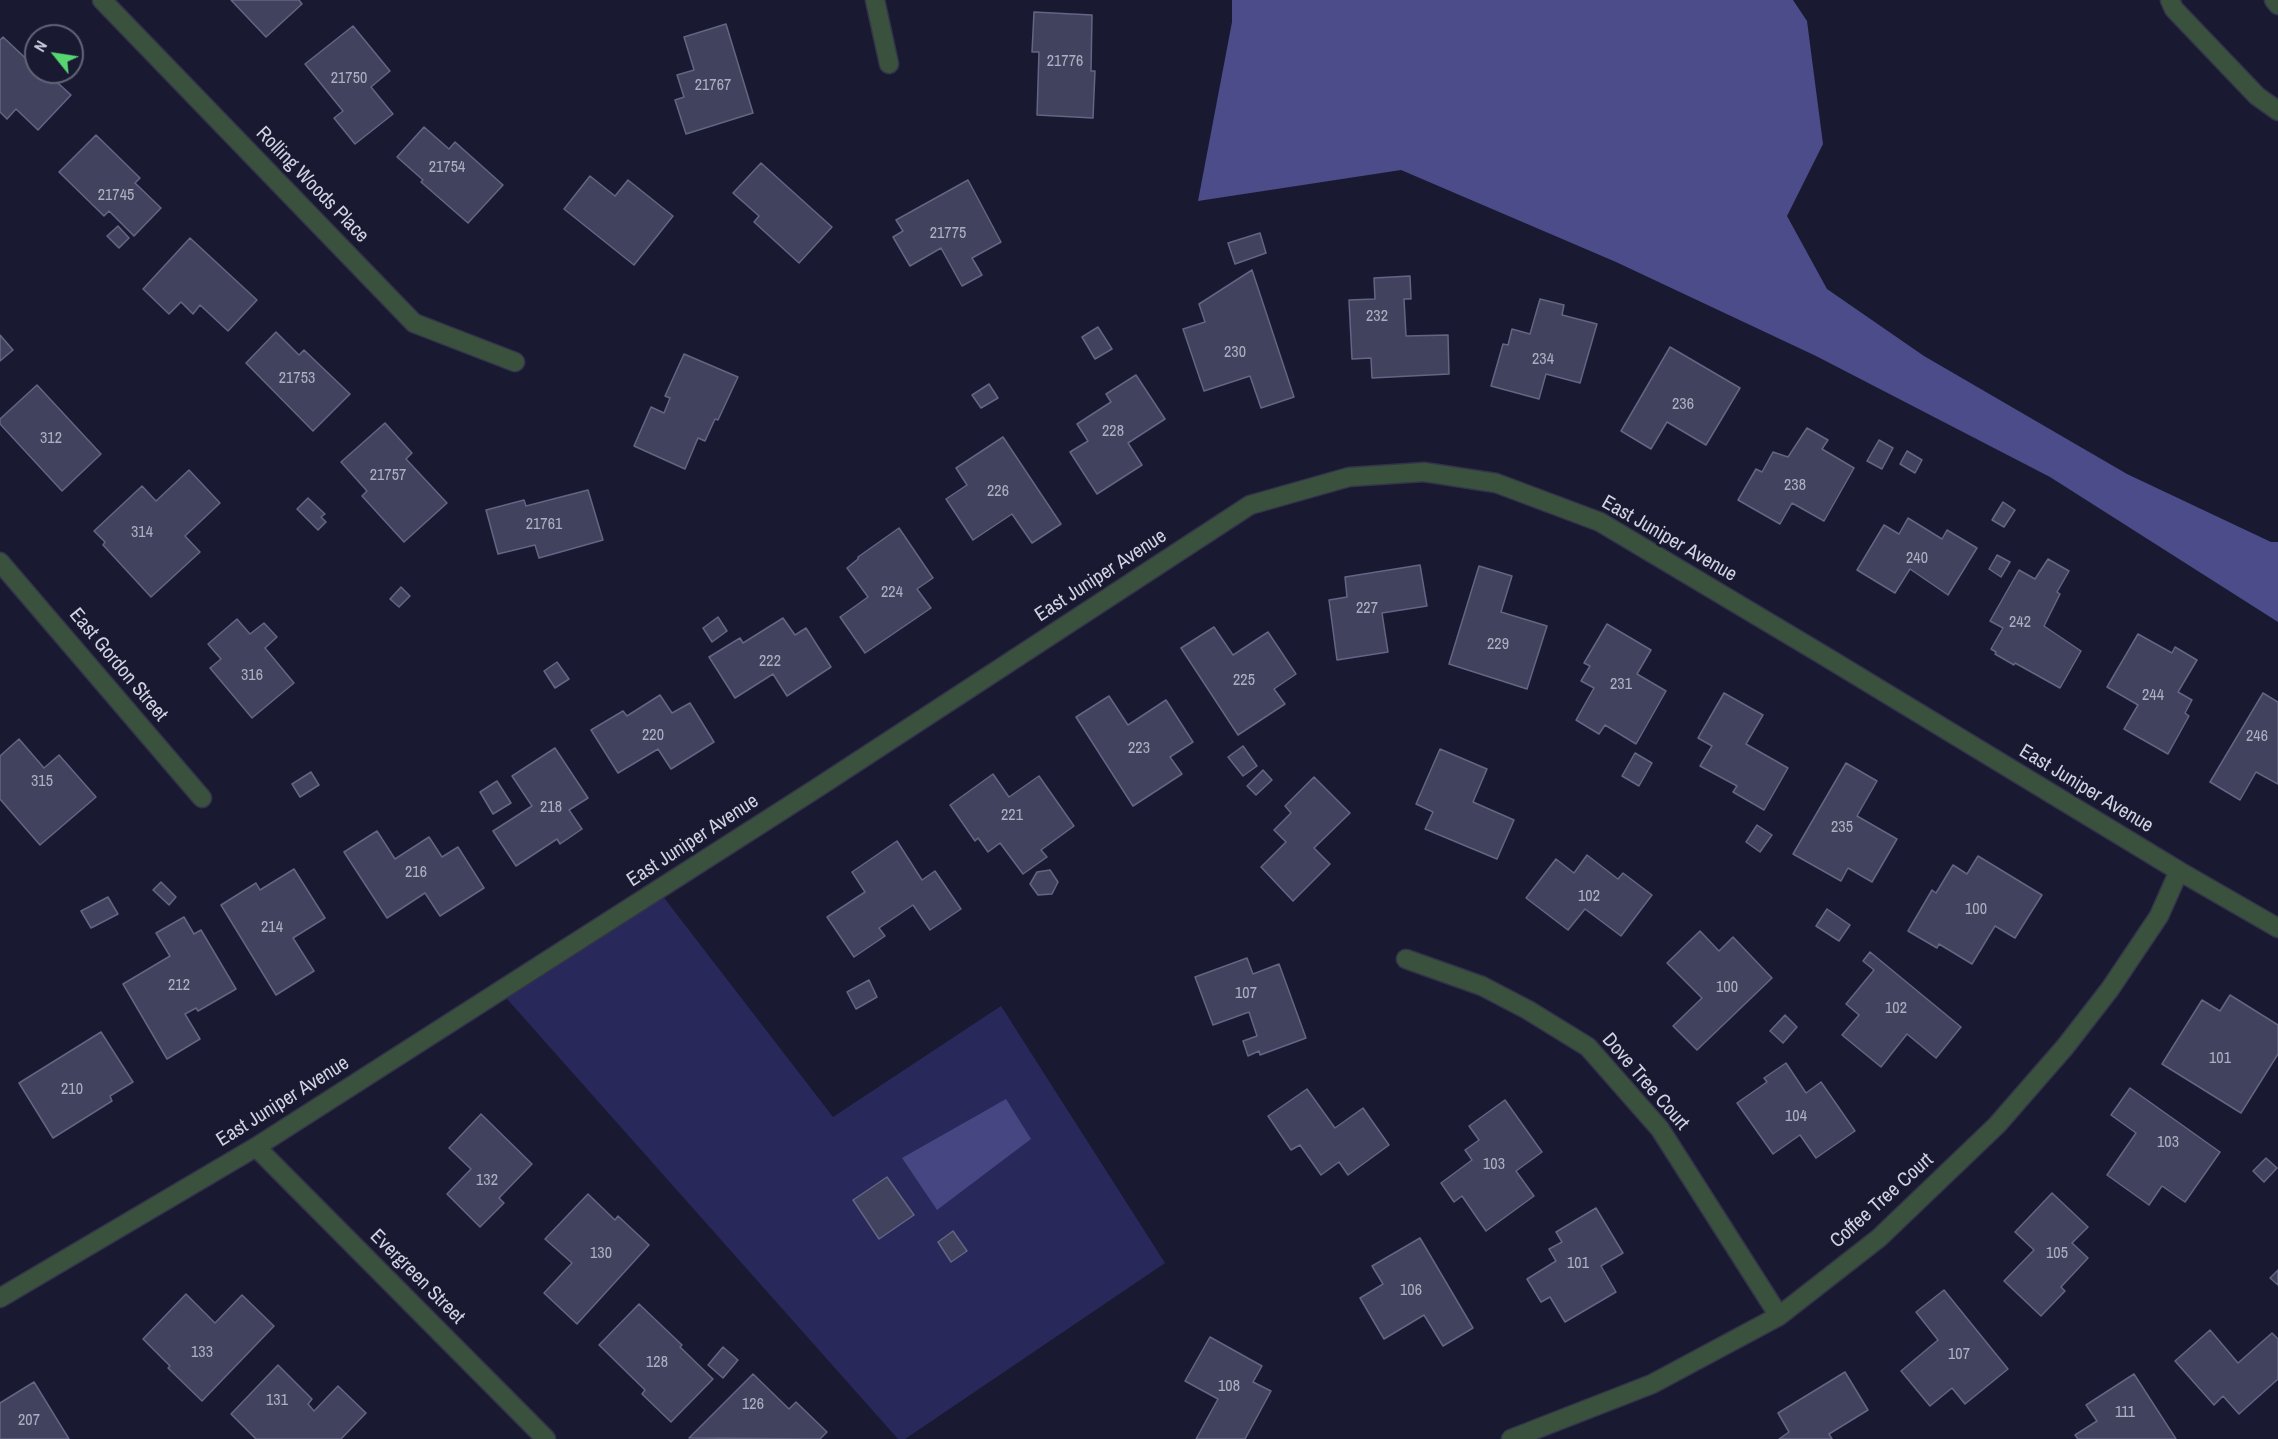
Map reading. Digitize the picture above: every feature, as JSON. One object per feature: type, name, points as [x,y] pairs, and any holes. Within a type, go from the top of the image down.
[{"type":"street","name":"Rolling Woods Place","points":[[102,0],[414,323],[515,362]]},
{"type":"street","points":[[875,0],[890,64]]},
{"type":"street","points":[[2170,0],[2174,9],[2257,96],[2278,111]]},
{"type":"street","points":[[2274,0],[2278,4]]},
{"type":"street","name":"East Juniper Avenue","points":[[0,1298],[256,1147],[817,788],[1250,505],[1349,477],[1424,472],[1496,483],[1600,522],[2179,871],[2278,928]]},
{"type":"street","name":"East Gordon Street","points":[[0,562],[202,798]]},
{"type":"street","name":"Coffee Tree Court","points":[[1511,1439],[1652,1384],[1779,1316],[1879,1238],[1997,1125],[2065,1047],[2110,989],[2159,916],[2179,871]]},
{"type":"street","name":"Dove Tree Court","points":[[1406,959],[1482,986],[1528,1010],[1588,1047],[1660,1129],[1779,1316]]},
{"type":"street","name":"Evergreen Street","points":[[256,1147],[546,1439]]},
{"type":"shaded area","points":[[1232,0],[1793,0],[1807,21],[1823,144],[1787,216],[1827,289],[1924,356],[2127,474],[2271,542],[2278,542],[2278,622],[2050,477],[1816,356],[1616,262],[1401,170],[1198,201],[1232,22]]},
{"type":"shaded area","points":[[658,890],[833,1117],[1001,1006],[1165,1263],[905,1439],[898,1439],[500,991]]},
{"type":"shaded area","points":[[1006,1099],[1031,1139],[937,1210],[902,1158]]},
{"type":"building","points":[[231,0],[299,0],[302,4],[266,37]]},
{"type":"building","points":[[1034,12],[1092,15],[1091,71],[1095,71],[1093,118],[1037,115],[1039,52],[1032,52]]},
{"type":"building","points":[[726,24],[753,113],[686,134],[675,100],[684,97],[677,75],[694,70],[684,37]]},
{"type":"building","points":[[353,26],[390,71],[371,87],[393,114],[355,144],[334,118],[343,111],[305,64]]},
{"type":"building","points":[[3,37],[24,57],[24,84],[59,84],[71,95],[38,130],[16,109],[7,119],[0,112],[0,40]]},
{"type":"building","points":[[424,127],[449,149],[455,142],[503,185],[468,223],[421,182],[423,180],[397,157]]},
{"type":"building","points":[[96,135],[140,178],[135,183],[161,208],[134,236],[109,211],[104,216],[59,172]]},
{"type":"building","points":[[761,163],[832,227],[799,263],[754,222],[759,216],[733,193]]},
{"type":"building","points":[[590,176],[615,196],[628,180],[673,216],[634,265],[564,209]]},
{"type":"building","points":[[968,180],[1001,242],[972,258],[982,275],[962,286],[941,248],[910,266],[893,237],[903,231],[896,220]]},
{"type":"building","points":[[118,226],[129,238],[119,248],[107,236]]},
{"type":"building","points":[[1260,233],[1266,253],[1235,264],[1228,243]]},
{"type":"building","points":[[190,238],[257,300],[228,331],[200,305],[193,314],[181,302],[169,314],[143,289]]},
{"type":"building","points":[[1252,270],[1294,397],[1261,408],[1250,376],[1204,391],[1183,329],[1205,322],[1199,304]]},
{"type":"building","points":[[1410,276],[1411,299],[1404,299],[1406,336],[1448,335],[1449,374],[1372,378],[1371,358],[1352,359],[1349,300],[1375,299],[1374,278]]},
{"type":"building","points":[[1540,299],[1564,305],[1562,315],[1597,324],[1580,383],[1546,374],[1539,399],[1491,386],[1503,344],[1508,345],[1512,329],[1530,334]]},
{"type":"building","points":[[1098,327],[1112,349],[1095,359],[1082,337]]},
{"type":"building","points":[[276,332],[299,355],[304,350],[350,394],[313,431],[246,363]]},
{"type":"building","points":[[0,335],[13,350],[0,361]]},
{"type":"building","points":[[1670,347],[1740,388],[1706,445],[1667,422],[1651,449],[1621,431]]},
{"type":"building","points":[[684,354],[738,377],[718,420],[715,419],[705,441],[698,438],[685,469],[634,446],[651,407],[664,413],[670,398],[665,396]]},
{"type":"building","points":[[1136,375],[1165,419],[1128,443],[1142,465],[1097,494],[1070,452],[1088,441],[1077,424],[1111,402],[1106,394]]},
{"type":"building","points":[[989,384],[998,398],[981,408],[972,395]]},
{"type":"building","points":[[37,385],[101,454],[62,491],[0,424],[0,419]]},
{"type":"building","points":[[385,423],[412,453],[406,459],[447,503],[404,542],[362,496],[367,491],[341,462]]},
{"type":"building","points":[[1807,428],[1828,440],[1822,449],[1854,468],[1824,521],[1792,503],[1780,524],[1738,500],[1756,469],[1762,472],[1773,452],[1788,457]]},
{"type":"building","points":[[1003,437],[1061,524],[1032,543],[1012,514],[973,540],[946,499],[967,485],[956,468]]},
{"type":"building","points":[[1879,440],[1893,448],[1882,469],[1867,461]]},
{"type":"building","points":[[1907,451],[1922,460],[1915,473],[1900,464]]},
{"type":"building","points":[[189,470],[220,503],[185,536],[200,552],[151,597],[103,545],[105,542],[94,531],[142,486],[156,501]]},
{"type":"building","points":[[588,490],[603,540],[539,558],[535,545],[498,554],[486,510],[524,500],[526,506]]},
{"type":"building","points":[[308,498],[325,514],[321,517],[326,522],[318,530],[297,509]]},
{"type":"building","points":[[2003,502],[2015,510],[2004,527],[1992,520]]},
{"type":"building","points":[[1908,518],[1942,539],[1947,530],[1977,548],[1948,595],[1910,569],[1895,593],[1857,570],[1884,525],[1899,534]]},
{"type":"building","points":[[899,528],[933,578],[917,589],[931,608],[865,653],[840,617],[868,597],[847,568],[858,557]]},
{"type":"building","points":[[1997,555],[2010,562],[2001,577],[1989,569]]},
{"type":"building","points":[[2048,559],[2069,571],[2057,592],[2060,594],[2044,626],[2081,651],[2060,688],[2015,663],[2014,665],[1995,654],[1996,652],[1991,649],[2003,628],[1990,621],[2019,570],[2035,579]]},
{"type":"building","points":[[1420,565],[1427,606],[1382,613],[1388,652],[1337,660],[1329,600],[1347,597],[1345,577]]},
{"type":"building","points":[[1479,566],[1512,576],[1501,612],[1547,626],[1527,689],[1449,664]]},
{"type":"building","points":[[401,587],[410,596],[399,607],[390,599]]},
{"type":"building","points":[[718,617],[727,631],[712,642],[703,628]]},
{"type":"building","points":[[783,618],[795,635],[806,628],[831,667],[787,696],[773,674],[735,698],[709,657],[740,638],[743,643]]},
{"type":"building","points":[[237,619],[250,634],[264,623],[277,637],[265,648],[294,683],[252,718],[210,668],[221,659],[208,644]]},
{"type":"building","points":[[1607,624],[1651,650],[1637,674],[1666,691],[1636,744],[1605,725],[1599,734],[1576,720],[1594,688],[1581,681],[1590,666],[1584,663]]},
{"type":"building","points":[[1214,627],[1233,655],[1268,632],[1296,674],[1274,689],[1285,704],[1238,735],[1181,648]]},
{"type":"building","points":[[2138,634],[2172,653],[2175,647],[2197,660],[2178,692],[2192,700],[2185,713],[2189,716],[2168,754],[2124,729],[2138,705],[2107,687]]},
{"type":"building","points":[[557,662],[569,679],[555,688],[544,671]]},
{"type":"building","points":[[1724,693],[1763,715],[1746,744],[1788,768],[1764,810],[1733,792],[1737,786],[1700,766],[1712,746],[1698,738]]},
{"type":"building","points":[[2263,693],[2278,702],[2278,784],[2256,772],[2240,800],[2210,782]]},
{"type":"building","points":[[660,695],[672,713],[690,703],[714,742],[671,769],[658,749],[618,773],[591,730],[623,711],[627,716]]},
{"type":"building","points":[[1109,696],[1128,725],[1166,700],[1193,742],[1170,757],[1182,774],[1133,806],[1076,717]]},
{"type":"building","points":[[19,739],[44,768],[59,755],[96,797],[40,845],[0,799],[0,756]]},
{"type":"building","points":[[1243,746],[1257,766],[1243,776],[1228,757]]},
{"type":"building","points":[[555,748],[588,798],[569,810],[582,829],[560,844],[557,839],[516,866],[493,831],[532,806],[512,776]]},
{"type":"building","points":[[1440,749],[1487,769],[1473,802],[1514,820],[1497,859],[1425,829],[1433,812],[1416,804]]},
{"type":"building","points":[[1635,753],[1652,763],[1639,786],[1622,776]]},
{"type":"building","points":[[1846,763],[1877,781],[1857,816],[1897,839],[1872,882],[1848,868],[1841,881],[1793,854]]},
{"type":"building","points":[[1263,770],[1272,780],[1256,795],[1247,786]]},
{"type":"building","points":[[311,772],[319,785],[300,797],[292,784]]},
{"type":"building","points":[[993,774],[1009,797],[1039,776],[1074,826],[1041,850],[1047,857],[1023,874],[1000,843],[988,852],[978,838],[975,841],[950,805]]},
{"type":"building","points":[[1314,777],[1350,813],[1314,848],[1330,864],[1293,901],[1261,867],[1286,842],[1274,830],[1291,813],[1285,806]]},
{"type":"building","points":[[497,781],[511,803],[493,814],[480,792]]},
{"type":"building","points":[[1757,825],[1772,835],[1760,852],[1746,842]]},
{"type":"building","points":[[377,831],[395,859],[429,837],[442,857],[458,847],[484,888],[440,916],[425,893],[387,918],[344,852]]},
{"type":"building","points":[[897,841],[922,880],[935,871],[961,909],[930,930],[913,905],[879,928],[885,936],[854,957],[827,917],[865,892],[852,872]]},
{"type":"building","points":[[1587,855],[1618,879],[1623,873],[1652,895],[1621,936],[1585,909],[1568,930],[1526,898],[1556,859],[1574,873]]},
{"type":"building","points":[[1978,856],[2042,895],[2015,938],[1995,926],[1972,964],[1939,944],[1937,948],[1908,931],[1932,890],[1936,893],[1953,865],[1967,874]]},
{"type":"building","points":[[294,869],[325,918],[293,938],[314,971],[276,995],[221,905],[256,883],[260,890]]},
{"type":"building","points":[[1050,870],[1058,882],[1052,894],[1038,895],[1030,884],[1037,872]]},
{"type":"building","points":[[161,882],[176,897],[169,905],[153,890]]},
{"type":"building","points":[[108,897],[118,914],[91,928],[81,911]]},
{"type":"building","points":[[1827,909],[1850,925],[1839,941],[1816,926]]},
{"type":"building","points":[[184,917],[194,934],[201,930],[236,989],[198,1011],[196,1008],[185,1014],[200,1039],[167,1059],[123,984],[170,956],[156,933]]},
{"type":"building","points":[[1700,931],[1719,951],[1733,937],[1772,978],[1697,1050],[1673,1026],[1702,998],[1667,963]]},
{"type":"building","points":[[1870,952],[1961,1027],[1936,1058],[1907,1034],[1881,1067],[1842,1035],[1859,1015],[1846,1004],[1874,970],[1863,961]]},
{"type":"building","points":[[1247,958],[1253,974],[1279,964],[1306,1038],[1260,1055],[1259,1051],[1248,1056],[1243,1041],[1257,1036],[1249,1012],[1213,1025],[1195,977]]},
{"type":"building","points":[[869,980],[877,997],[856,1009],[847,992]]},
{"type":"building","points":[[2230,995],[2278,1025],[2278,1054],[2241,1113],[2162,1064],[2202,1000],[2220,1011]]},
{"type":"building","points":[[1785,1015],[1797,1027],[1783,1043],[1770,1031]]},
{"type":"building","points":[[101,1032],[133,1082],[110,1096],[112,1101],[53,1138],[19,1083]]},
{"type":"building","points":[[1786,1063],[1806,1093],[1821,1082],[1855,1131],[1816,1158],[1800,1135],[1773,1154],[1737,1103],[1767,1082],[1764,1078]]},
{"type":"building","points":[[2130,1088],[2220,1152],[2185,1202],[2162,1186],[2149,1205],[2107,1175],[2136,1133],[2111,1115]]},
{"type":"building","points":[[1307,1089],[1335,1128],[1363,1108],[1389,1145],[1348,1175],[1339,1162],[1321,1175],[1300,1145],[1291,1150],[1268,1116]]},
{"type":"building","points":[[1505,1100],[1542,1152],[1516,1171],[1534,1196],[1486,1231],[1462,1196],[1454,1202],[1441,1183],[1472,1160],[1465,1150],[1479,1140],[1469,1126]]},
{"type":"building","points":[[481,1114],[532,1164],[499,1198],[504,1203],[480,1227],[447,1194],[471,1169],[449,1148]]},
{"type":"building","points":[[2266,1158],[2277,1168],[2264,1182],[2253,1171]]},
{"type":"building","points":[[887,1177],[914,1215],[879,1239],[853,1200]]},
{"type":"building","points":[[2052,1193],[2088,1227],[2072,1243],[2088,1258],[2061,1287],[2065,1291],[2041,1316],[2004,1281],[2034,1250],[2015,1232]]},
{"type":"building","points":[[588,1194],[615,1220],[618,1216],[649,1245],[577,1324],[544,1293],[572,1263],[545,1239]]},
{"type":"building","points":[[1596,1208],[1623,1253],[1601,1266],[1616,1292],[1565,1322],[1550,1297],[1541,1302],[1527,1279],[1556,1261],[1549,1249],[1562,1242],[1556,1232]]},
{"type":"building","points":[[953,1231],[967,1251],[951,1262],[938,1242]]},
{"type":"building","points":[[1420,1238],[1473,1328],[1443,1346],[1424,1315],[1384,1339],[1360,1298],[1383,1284],[1372,1266]]},
{"type":"building","points":[[2278,1270],[2278,1285],[2270,1278]]},
{"type":"building","points":[[1944,1290],[2008,1369],[1965,1404],[1952,1388],[1930,1406],[1901,1371],[1938,1340],[1916,1312]]},
{"type":"building","points":[[186,1294],[215,1323],[242,1295],[274,1326],[202,1401],[168,1368],[170,1366],[143,1339]]},
{"type":"building","points":[[639,1304],[682,1345],[680,1347],[713,1379],[671,1422],[642,1394],[645,1390],[599,1345]]},
{"type":"building","points":[[2210,1330],[2238,1363],[2272,1333],[2278,1339],[2278,1379],[2239,1414],[2223,1396],[2214,1405],[2175,1361]]},
{"type":"building","points":[[1210,1337],[1262,1366],[1253,1382],[1271,1391],[1245,1439],[1196,1439],[1218,1399],[1185,1381]]},
{"type":"building","points":[[723,1347],[738,1360],[723,1378],[708,1365]]},
{"type":"building","points":[[278,1365],[312,1399],[308,1404],[314,1411],[338,1386],[366,1413],[341,1439],[256,1439],[231,1414]]},
{"type":"building","points":[[1845,1372],[1868,1410],[1829,1434],[1832,1439],[1779,1439],[1789,1432],[1778,1413]]},
{"type":"building","points":[[753,1374],[789,1409],[796,1402],[827,1432],[820,1439],[689,1438]]},
{"type":"building","points":[[2134,1374],[2176,1439],[2078,1439],[2075,1435],[2097,1421],[2086,1405]]},
{"type":"building","points":[[34,1382],[69,1439],[0,1439],[0,1403]]}]
